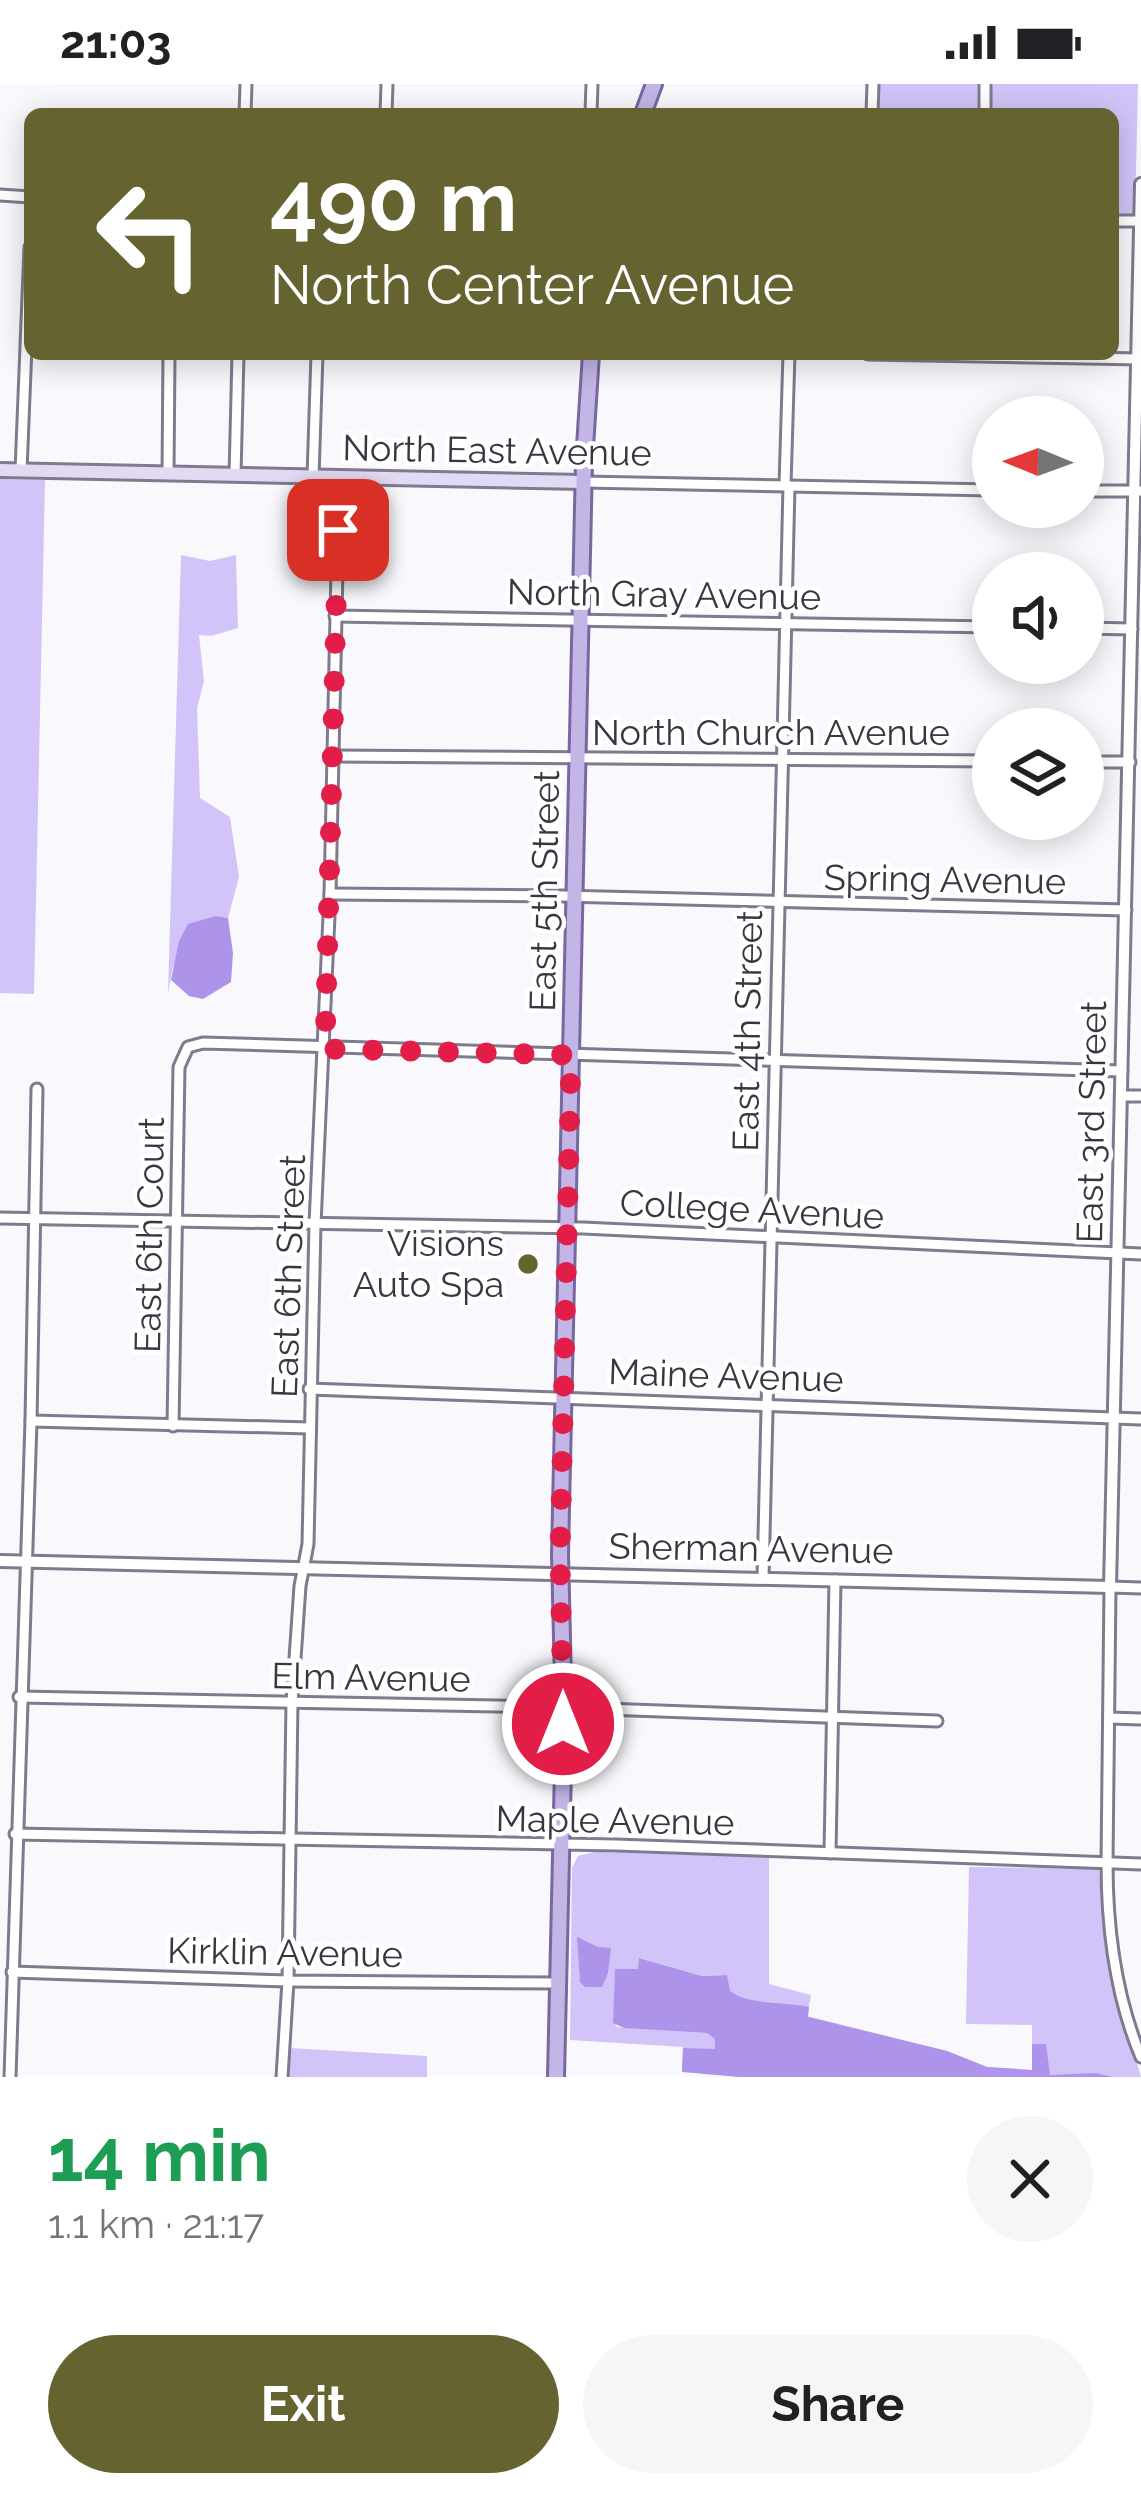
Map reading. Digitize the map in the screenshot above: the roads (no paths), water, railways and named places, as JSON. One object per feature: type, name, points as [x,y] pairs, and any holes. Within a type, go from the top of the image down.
[{"type":"main road","name":"East 5th Street","points":[[556,2077],[563,1398],[583,482],[591,360]]},
{"type":"main road","name":"North East Avenue","points":[[0,470],[583,482]]},
{"type":"street","name":"East 3rd Street","points":[[1141,184],[1132,629],[1136,657],[1130,762],[1135,795],[1126,910],[1107,1863],[1115,1970],[1141,2056]]},
{"type":"street","points":[[21,471],[25,360]]},
{"type":"street","points":[[168,474],[170,360]]},
{"type":"street","points":[[235,475],[238,360]]},
{"type":"street","points":[[313,477],[317,360]]},
{"type":"street","name":"East 4th Street","points":[[763,1579],[789,360]]},
{"type":"street","name":"East 6th Street","points":[[282,2077],[292,1702],[304,1568],[331,894],[339,477]]},
{"type":"street","name":"North East Avenue","points":[[583,482],[972,490]]},
{"type":"street","points":[[1104,491],[1138,491]]},
{"type":"street","name":"North Gray Avenue","points":[[334,616],[972,627]]},
{"type":"street","points":[[1104,628],[1132,629]]},
{"type":"street","name":"North Church Avenue","points":[[333,756],[972,761]]},
{"type":"street","points":[[1104,761],[1130,762]]},
{"type":"street","name":"Spring Avenue","points":[[331,894],[1126,910]]},
{"type":"street","name":"East 6th Court","points":[[173,1426],[179,1067],[188,1047],[203,1043],[325,1049]]},
{"type":"street","points":[[325,1049],[1122,1071]]},
{"type":"street","points":[[10,2077],[6,1984],[12,1972],[37,1089]]},
{"type":"street","points":[[1122,1096],[1141,1096]]},
{"type":"street","name":"College Avenue","points":[[0,1218],[567,1228],[1141,1254]]},
{"type":"street","name":"Maine Avenue","points":[[310,1390],[1141,1419]]},
{"type":"street","points":[[31,1421],[309,1428]]},
{"type":"street","name":"Sherman Avenue","points":[[0,1561],[1141,1588]]},
{"type":"street","points":[[830,1852],[835,1580]]},
{"type":"street","name":"Elm Avenue","points":[[20,1697],[937,1721]]},
{"type":"street","points":[[1108,1718],[1141,1719]]},
{"type":"street","points":[[0,1750],[18,1750]]},
{"type":"street","name":"Maple Avenue","points":[[15,1834],[830,1852],[1141,1864]]},
{"type":"street","points":[[0,1922],[13,1923]]},
{"type":"street","name":"Kirklin Avenue","points":[[12,1972],[558,1983]]},
{"type":"place","name":"Visions Auto Spa","points":[[528,1264]]}]
